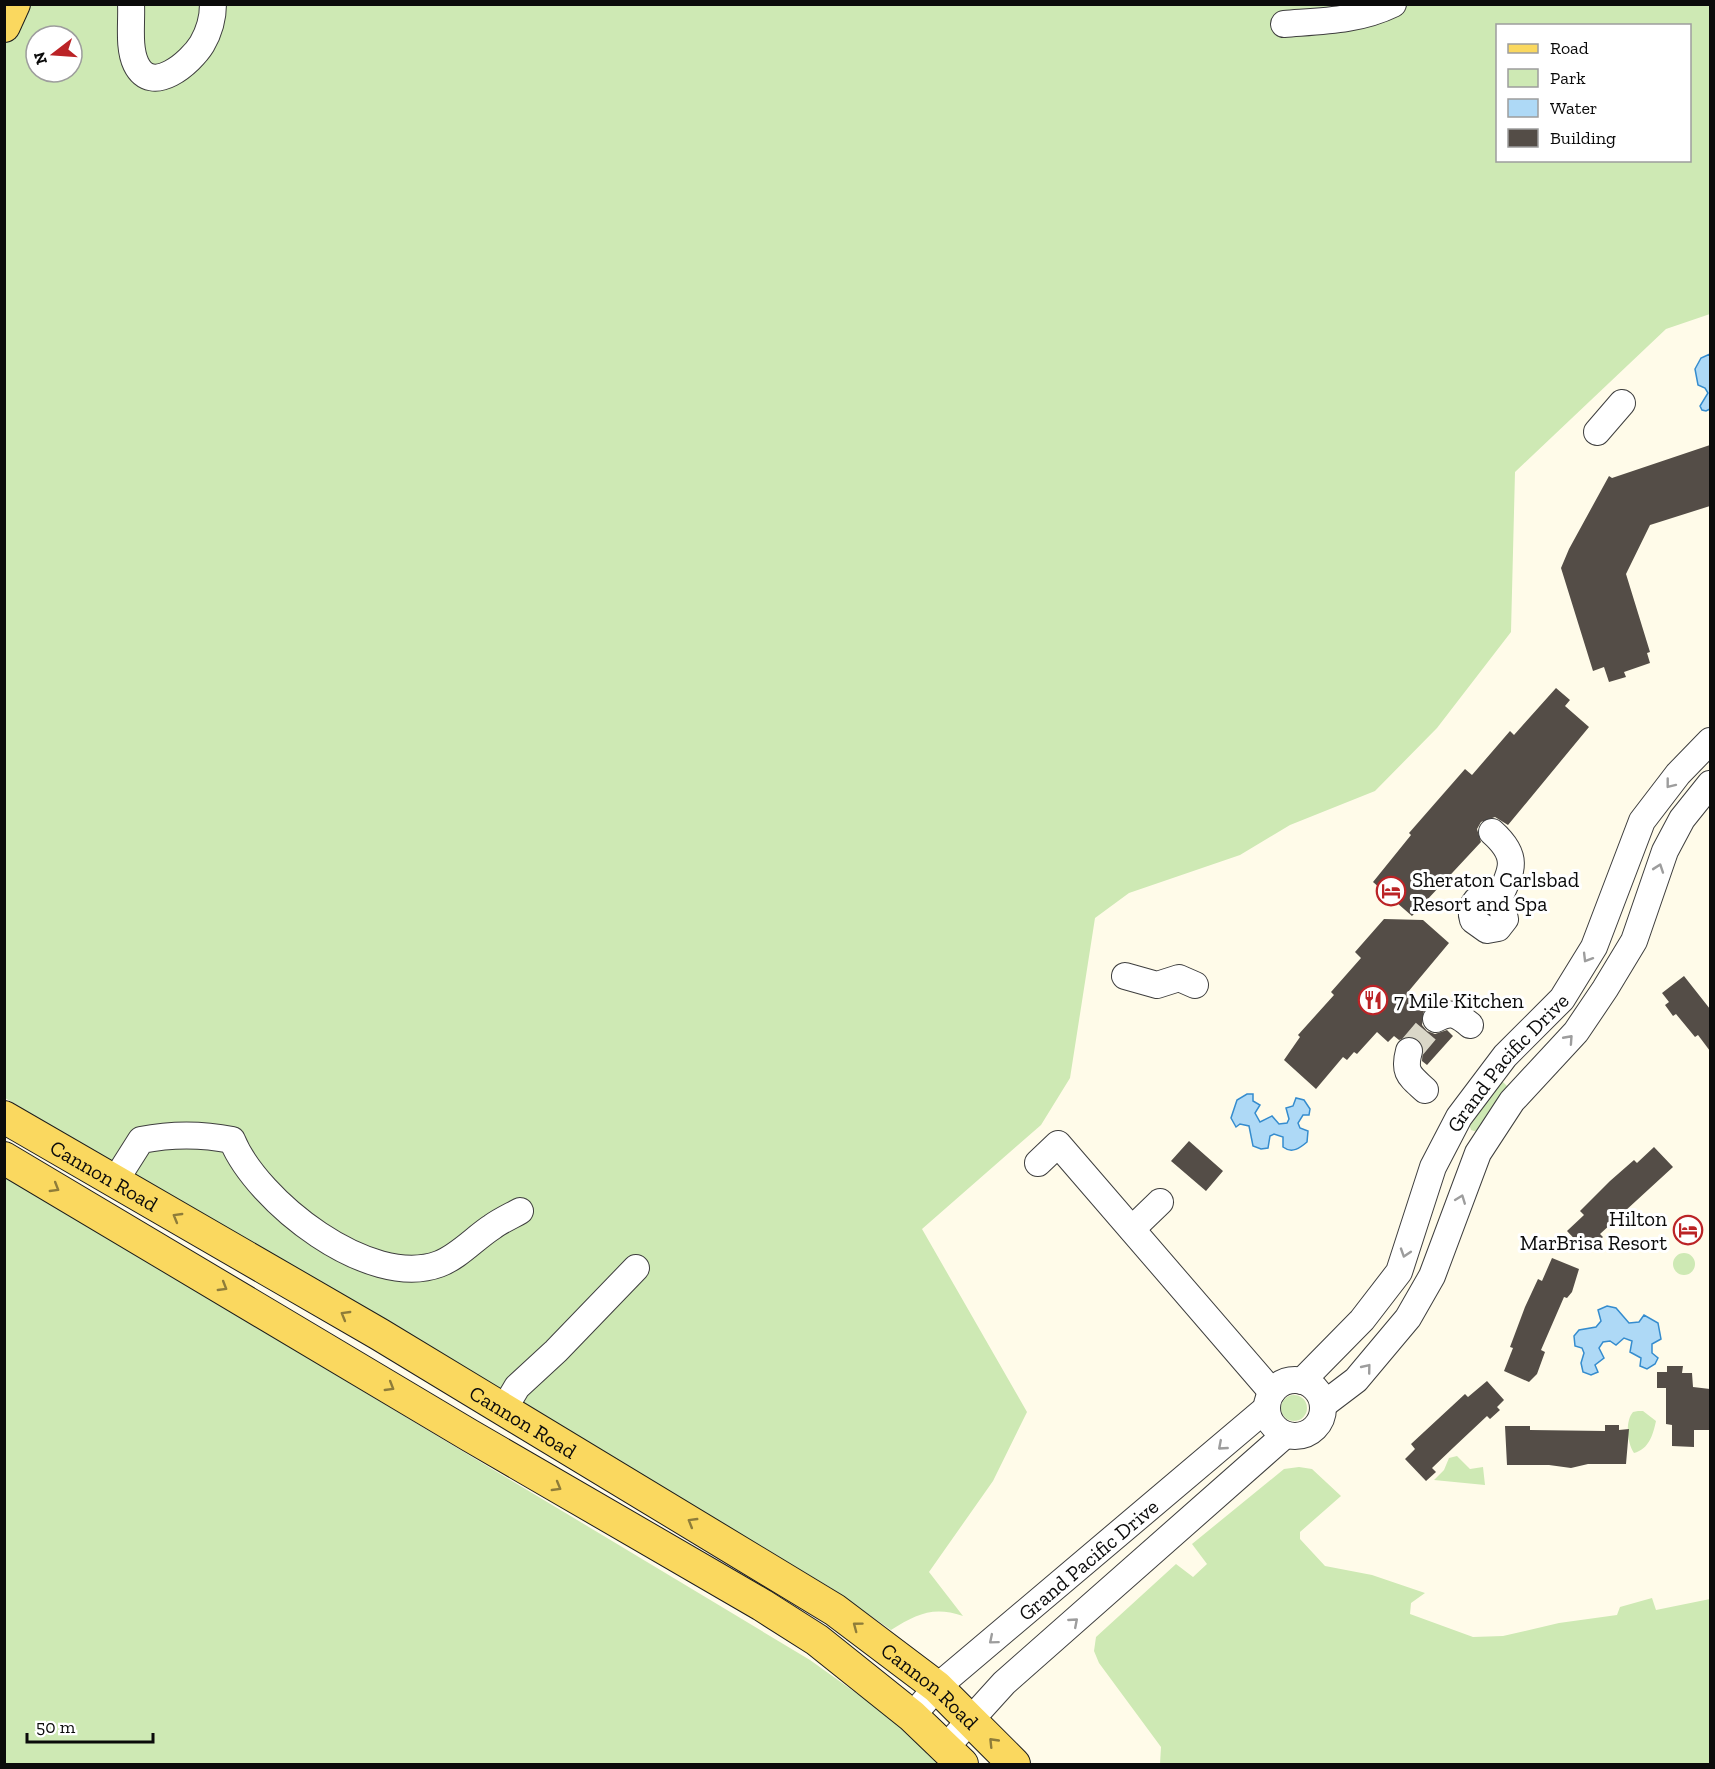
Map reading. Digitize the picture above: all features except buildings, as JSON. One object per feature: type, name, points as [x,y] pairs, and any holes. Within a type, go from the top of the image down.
[{"type":"main road","points":[[4,26],[14,4]]},
{"type":"main road","name":"Cannon Road","points":[[4,1117],[504,1409],[835,1610],[937,1687],[1014,1764]]},
{"type":"main road","name":"Cannon Road","points":[[4,1158],[469,1436],[762,1605],[817,1640],[912,1716],[954,1756]]},
{"type":"street","points":[[131,4],[135,62],[144,74],[157,77],[179,69],[196,52],[210,28],[213,4]]},
{"type":"street","points":[[1284,24],[1393,4]]},
{"type":"street","points":[[1597,432],[1622,403]]},
{"type":"street","name":"Grand Pacific Drive","points":[[1302,1381],[1362,1320],[1399,1272],[1433,1167],[1446,1139],[1459,1117],[1505,1056],[1563,999],[1594,947],[1642,820],[1678,774],[1710,741]]},
{"type":"street","name":"Grand Pacific Drive","points":[[1323,1405],[1356,1380],[1410,1313],[1432,1276],[1477,1157],[1512,1101],[1576,1032],[1605,989],[1634,941],[1665,851],[1682,819],[1710,784]]},
{"type":"street","points":[[1492,832],[1507,847],[1512,865],[1499,898]]},
{"type":"street","points":[[1125,976],[1151,985],[1179,978],[1195,985]]},
{"type":"street","points":[[1436,1019],[1448,1013],[1457,1015],[1470,1025]]},
{"type":"street","points":[[1409,1051],[1405,1065],[1410,1076],[1425,1090]]},
{"type":"street","points":[[115,1181],[123,1165],[141,1140],[166,1136],[214,1136],[232,1140],[239,1158],[302,1225],[334,1244],[386,1267],[417,1268],[440,1264],[494,1225],[520,1212]]},
{"type":"street","points":[[1446,1139],[1477,1157]]},
{"type":"street","points":[[1038,1163],[1058,1144],[1131,1229],[1269,1400],[1271,1424],[1285,1435],[1299,1436],[1311,1431],[1320,1420],[1323,1405],[1316,1390],[1302,1381],[1285,1382],[1269,1400]]},
{"type":"street","points":[[1131,1229],[1160,1202]]},
{"type":"street","points":[[504,1409],[517,1387],[556,1351],[636,1268]]},
{"type":"street","points":[[1383,1293],[1410,1313]]},
{"type":"street","name":"Grand Pacific Drive","points":[[912,1716],[937,1687],[1146,1512],[1269,1400]]},
{"type":"street","name":"Grand Pacific Drive","points":[[954,1756],[971,1720],[1004,1683],[1170,1539],[1285,1435]]},
{"type":"street","points":[[1146,1512],[1170,1539]]},
{"type":"green space","points":[[28,5],[1710,5],[1710,314],[1666,329],[1515,472],[1511,632],[1437,728],[1375,791],[1290,825],[1240,855],[1129,893],[1095,918],[1070,1078],[1041,1125],[922,1229],[1027,1412],[993,1481],[929,1572],[963,1616],[943,1612],[926,1613],[891,1630],[831,1588],[5,1098],[4,47]]},
{"type":"green space","points":[[1502,1081],[1508,1087],[1477,1132],[1471,1130],[1469,1124]]},
{"type":"green space","points":[[5,1176],[810,1660],[884,1713],[941,1764],[5,1764]]},
{"type":"green space","points":[[1680,1253],[1688,1253],[1695,1260],[1695,1268],[1688,1275],[1680,1275],[1673,1268],[1673,1260]]},
{"type":"green space","points":[[1294,1395],[1303,1399],[1307,1408],[1303,1417],[1294,1421],[1285,1417],[1281,1408],[1285,1399]]},
{"type":"green space","points":[[1643,1411],[1656,1421],[1647,1445],[1634,1453],[1630,1444],[1628,1426],[1630,1416],[1633,1412]]},
{"type":"green space","points":[[1457,1456],[1470,1469],[1483,1467],[1485,1485],[1434,1480],[1444,1470],[1449,1458]]},
{"type":"green space","points":[[1299,1467],[1312,1469],[1341,1496],[1300,1532],[1300,1539],[1325,1566],[1372,1575],[1425,1593],[1411,1603],[1410,1614],[1473,1637],[1503,1636],[1559,1623],[1617,1615],[1620,1607],[1652,1598],[1656,1610],[1710,1599],[1710,1764],[1160,1764],[1161,1747],[1099,1663],[1094,1651],[1096,1637],[1176,1564],[1193,1577],[1207,1564],[1192,1544],[1284,1469]]},
{"type":"water","points":[[1710,354],[1710,409],[1706,411],[1700,406],[1708,393],[1705,388],[1698,385],[1695,369],[1701,358]]},
{"type":"water","points":[[1247,1094],[1253,1094],[1253,1101],[1260,1105],[1255,1113],[1260,1122],[1272,1116],[1279,1124],[1287,1123],[1289,1119],[1286,1108],[1293,1106],[1296,1098],[1304,1100],[1310,1109],[1309,1115],[1303,1115],[1298,1123],[1300,1128],[1308,1131],[1307,1142],[1299,1148],[1290,1150],[1283,1147],[1283,1137],[1274,1134],[1270,1136],[1268,1148],[1261,1149],[1253,1146],[1249,1126],[1240,1124],[1236,1127],[1231,1118],[1237,1100]]},
{"type":"water","points":[[1607,1306],[1616,1308],[1629,1323],[1639,1322],[1644,1315],[1658,1323],[1661,1339],[1652,1344],[1652,1353],[1658,1358],[1655,1364],[1647,1369],[1640,1366],[1641,1358],[1630,1352],[1632,1341],[1624,1338],[1616,1345],[1610,1341],[1603,1342],[1599,1348],[1604,1358],[1595,1365],[1598,1372],[1591,1375],[1583,1372],[1581,1363],[1584,1353],[1582,1348],[1575,1346],[1574,1336],[1579,1330],[1596,1327],[1601,1321],[1598,1310]]},
{"type":"tunnel","points":[[1409,1051],[1436,1019]]},
{"type":"place","name":"Sheraton Carlsbad Resort and Spa","points":[[1391,891]]},
{"type":"place","name":"7 Mile Kitchen","points":[[1373,1000]]},
{"type":"place","name":"Hilton MarBrisa Resort","points":[[1688,1230]]}]
